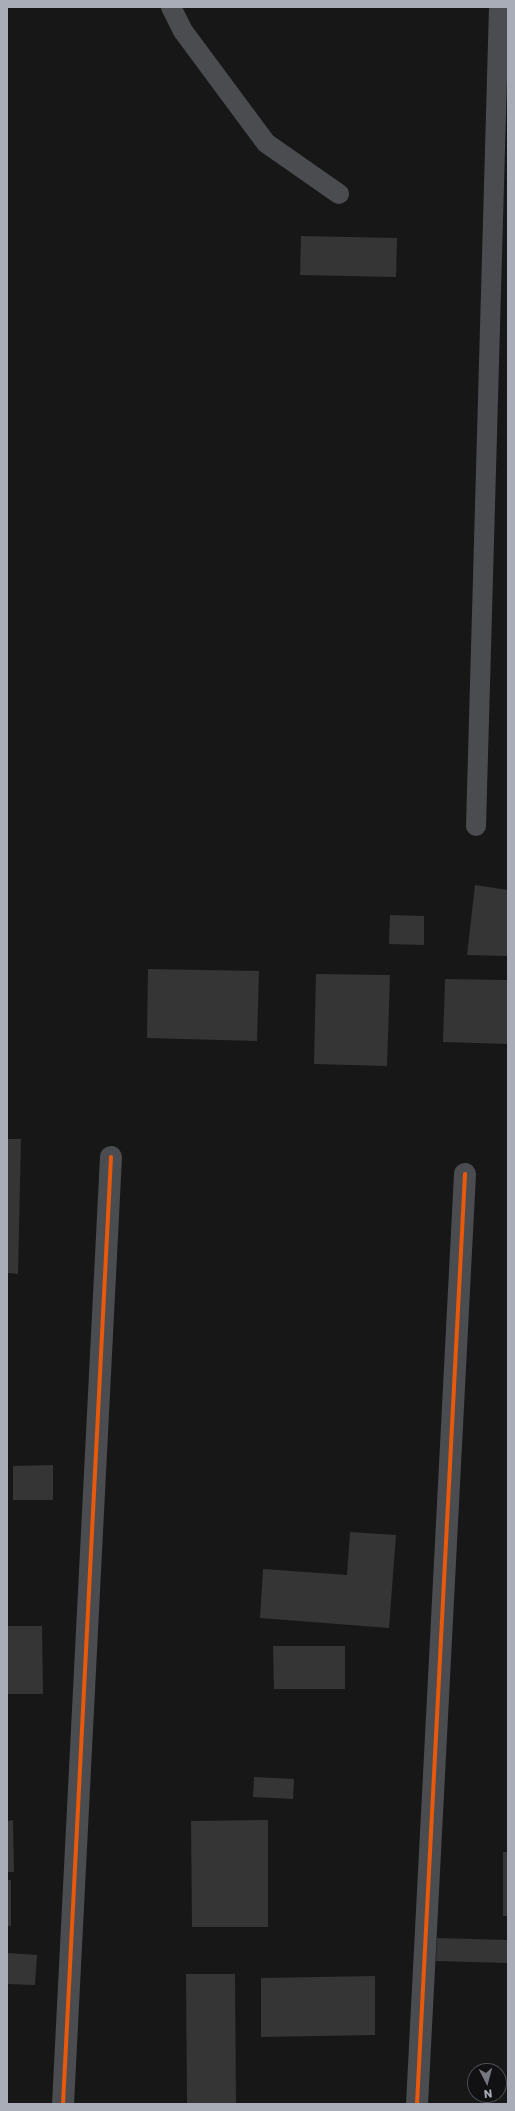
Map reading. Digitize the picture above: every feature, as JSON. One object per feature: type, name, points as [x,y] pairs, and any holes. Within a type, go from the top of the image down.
[{"type":"street","points":[[63,2104],[111,1157]]},
{"type":"street","points":[[418,2104],[465,1174]]},
{"type":"lane","points":[[171,7],[183,31],[266,143],[339,194]]},
{"type":"lane","points":[[476,826],[499,7]]},
{"type":"building","points":[[301,236],[397,238],[396,277],[300,275]]},
{"type":"building","points":[[475,885],[508,890],[508,956],[467,955]]},
{"type":"building","points":[[390,915],[424,916],[424,945],[389,944]]},
{"type":"building","points":[[148,969],[259,971],[257,1041],[147,1038]]},
{"type":"building","points":[[316,974],[390,975],[387,1066],[314,1064]]},
{"type":"building","points":[[445,979],[508,980],[508,1044],[443,1042]]},
{"type":"building","points":[[7,1139],[21,1139],[18,1274],[7,1273]]},
{"type":"building","points":[[53,1465],[53,1500],[13,1500],[13,1466]]},
{"type":"building","points":[[350,1532],[396,1535],[389,1628],[260,1618],[263,1569],[347,1575]]},
{"type":"building","points":[[7,1626],[42,1626],[43,1694],[7,1694]]},
{"type":"building","points":[[273,1646],[345,1646],[345,1689],[274,1689]]},
{"type":"building","points":[[254,1777],[294,1779],[293,1799],[253,1797]]},
{"type":"building","points":[[13,1820],[14,1872],[7,1872],[7,1821]]},
{"type":"building","points":[[268,1820],[268,1927],[192,1927],[191,1821]]},
{"type":"building","points":[[503,1852],[508,1852],[508,1916],[503,1916]]},
{"type":"building","points":[[7,1880],[11,1880],[11,1926],[7,1926]]},
{"type":"building","points":[[437,1938],[508,1940],[508,1963],[436,1961]]},
{"type":"building","points":[[8,1953],[37,1955],[35,1985],[7,1984]]},
{"type":"building","points":[[186,1974],[235,1974],[236,2104],[187,2104]]},
{"type":"building","points":[[375,1976],[375,2035],[261,2037],[261,1978]]},
{"type":"cycle path","points":[[63,2104],[111,1157]]},
{"type":"cycle path","points":[[417,2104],[465,1174]]}]
